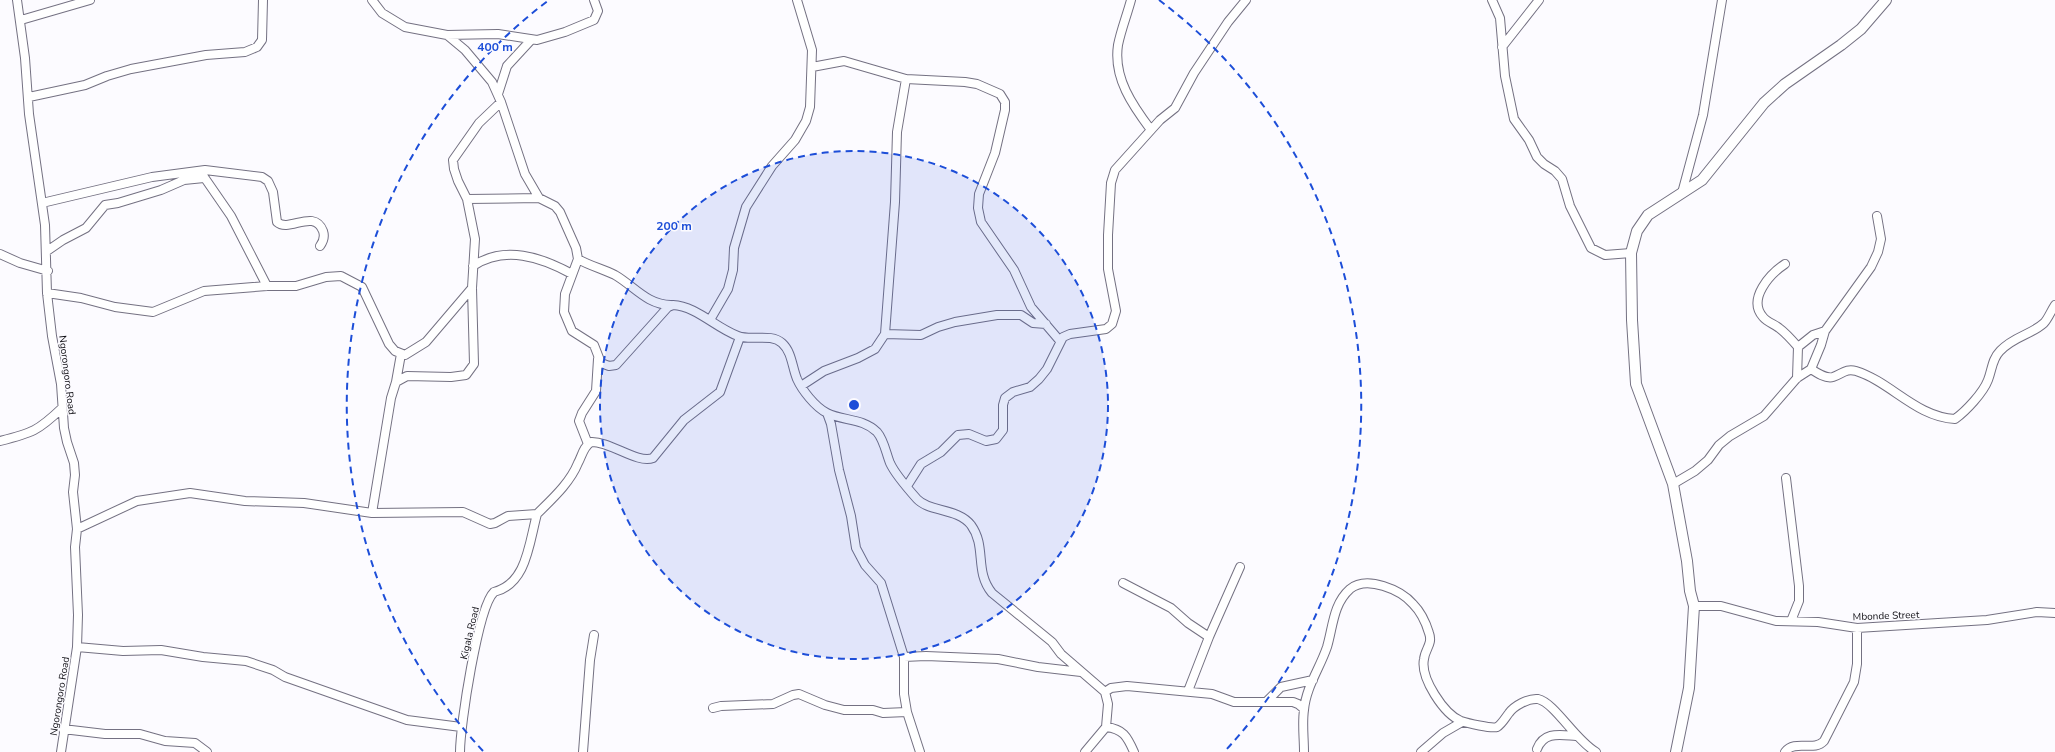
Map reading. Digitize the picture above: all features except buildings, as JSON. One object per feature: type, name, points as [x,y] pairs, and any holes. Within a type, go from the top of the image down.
[{"type":"street","name":"Ngorongoro Road","points":[[17,0],[21,20],[29,97],[29,114],[42,202],[47,251],[47,293],[61,384],[62,408],[67,442],[74,463],[76,475],[73,508],[77,529],[75,547],[78,615],[76,647],[63,729],[61,752]]},
{"type":"street","points":[[21,20],[90,0]]},
{"type":"street","points":[[29,97],[85,84],[131,69],[206,55],[245,52],[257,47],[262,40],[263,0]]},
{"type":"street","points":[[372,0],[382,13],[405,27],[447,35],[498,34],[531,40],[548,38],[594,20],[598,11],[594,0]]},
{"type":"street","points":[[710,320],[728,289],[733,270],[734,248],[746,207],[772,166],[795,140],[806,121],[810,107],[812,67],[810,39],[797,0]]},
{"type":"street","points":[[1131,0],[1118,46],[1120,76],[1130,100],[1151,130]]},
{"type":"street","points":[[907,486],[921,464],[941,452],[958,434],[969,434],[986,441],[993,441],[998,437],[1003,430],[1003,405],[1005,398],[1013,392],[1030,387],[1039,379],[1047,369],[1060,341],[1066,335],[1106,328],[1114,319],[1115,302],[1108,269],[1111,183],[1119,164],[1160,120],[1175,108],[1194,74],[1228,22],[1246,0]]},
{"type":"street","points":[[1492,0],[1500,18],[1508,94],[1514,119],[1529,140],[1537,157],[1544,164],[1555,170],[1562,179],[1570,206],[1588,243],[1596,251],[1605,255],[1631,253]]},
{"type":"street","points":[[1502,47],[1539,0]]},
{"type":"street","points":[[1682,193],[1704,115],[1722,0]]},
{"type":"street","points":[[1676,752],[1689,688],[1694,606],[1690,591],[1686,554],[1673,484],[1636,384],[1632,320],[1631,253],[1637,231],[1648,215],[1702,180],[1764,103],[1785,84],[1841,46],[1861,29],[1886,0]]},
{"type":"street","points":[[447,35],[456,42],[492,82],[500,98],[526,174],[539,198]]},
{"type":"street","points":[[396,382],[407,376],[451,377],[466,374],[472,368],[475,360],[472,288],[475,239],[467,199],[458,181],[453,160],[484,116],[500,98],[507,66],[531,40]]},
{"type":"street","points":[[812,67],[844,61],[906,79],[977,84],[998,92],[1003,98],[1005,110],[1001,132],[988,173],[979,194],[978,208],[981,222],[986,232],[1014,270],[1026,298],[1060,341]]},
{"type":"street","points":[[801,386],[824,372],[858,358],[875,349],[885,334],[895,202],[897,132],[906,79]]},
{"type":"street","points":[[42,202],[152,177],[199,170],[262,177],[268,182],[273,192],[277,222],[279,224],[286,224],[310,221],[318,224],[324,233],[320,246]]},
{"type":"street","points":[[199,170],[231,216],[267,286]]},
{"type":"street","points":[[47,251],[63,240],[86,228],[105,205],[118,203],[154,192],[184,180],[204,178]]},
{"type":"street","points":[[467,199],[539,198],[555,206],[560,212],[576,248],[578,259],[563,305],[565,318],[568,326],[577,335],[590,341],[594,345],[598,359],[596,391],[582,413],[579,421],[588,444]]},
{"type":"street","points":[[1673,484],[1695,471],[1708,460],[1719,445],[1730,436],[1764,416],[1797,378],[1811,369],[1822,345],[1825,331],[1871,267],[1878,252],[1880,239],[1877,216]]},
{"type":"street","points":[[0,254],[20,263],[48,271]]},
{"type":"street","points":[[473,266],[483,260],[493,257],[518,255],[550,262],[572,274]]},
{"type":"street","points":[[578,259],[616,276],[659,305],[681,306],[740,337],[777,340],[782,343],[791,357],[801,386],[816,404],[827,413],[859,421],[877,432],[890,464],[918,500],[953,513],[970,523],[980,547],[981,566],[985,584],[992,592],[1052,642],[1081,672],[1105,692],[1108,704],[1106,727],[1085,752]]},
{"type":"street","points":[[1784,264],[1773,272],[1763,285],[1759,302],[1759,311],[1764,318],[1787,334],[1798,347],[1797,378]]},
{"type":"street","points":[[47,293],[81,298],[115,307],[153,312],[204,291],[267,286],[296,286],[333,275],[341,276],[362,286],[389,344],[401,354],[410,353],[426,342],[472,288]]},
{"type":"street","points":[[598,359],[603,365],[616,365],[671,305]]},
{"type":"street","points":[[1811,369],[1821,375],[1832,377],[1849,369],[1855,370],[1868,375],[1921,408],[1938,416],[1955,419],[1972,404],[1988,382],[1995,356],[2016,338],[2037,328],[2045,322],[2055,305]]},
{"type":"street","points":[[885,334],[921,335],[938,327],[955,322],[997,315],[1021,315],[1033,323],[1046,324]]},
{"type":"street","points":[[1798,347],[1813,335],[1825,331]]},
{"type":"street","points":[[77,529],[137,501],[190,494],[245,501],[304,503],[372,513],[463,512],[490,524],[508,516],[537,514],[564,484],[577,465],[584,449],[588,444],[600,443],[644,459],[653,458],[684,420],[720,392],[740,337]]},
{"type":"street","points":[[372,513],[391,398],[396,382],[401,354]]},
{"type":"street","points":[[0,441],[29,434],[41,428],[62,408]]},
{"type":"street","points":[[827,413],[831,424],[838,470],[850,516],[856,548],[865,565],[881,583],[904,657],[904,694],[907,712],[920,752]]},
{"type":"street","points":[[1786,478],[1799,586],[1799,601],[1791,621]]},
{"type":"street","name":"Kigala Road","points":[[460,752],[461,727],[474,653],[486,603],[494,592],[504,589],[522,570],[537,514]]},
{"type":"street","points":[[1188,691],[1209,637],[1240,567]]},
{"type":"street","points":[[1123,583],[1170,608],[1188,623],[1209,637]]},
{"type":"street","points":[[1304,752],[1304,709],[1313,680],[1327,646],[1331,626],[1341,600],[1352,588],[1363,584],[1378,585],[1391,590],[1407,599],[1420,612],[1430,635],[1429,647],[1423,662],[1429,681],[1441,703],[1450,713],[1462,722],[1494,728],[1500,725],[1514,708],[1534,699],[1538,699],[1551,706],[1576,736],[1596,752]]},
{"type":"street","name":"Mbonde Street","points":[[1694,606],[1721,606],[1776,621],[1791,621],[1857,628],[1987,620],[2037,612],[2055,613]]},
{"type":"street","points":[[1785,752],[1791,747],[1817,746],[1824,741],[1854,682],[1857,664],[1857,628]]},
{"type":"street","points":[[583,752],[590,660],[594,635]]},
{"type":"street","points":[[76,647],[123,651],[161,650],[203,657],[246,661],[273,670],[284,677],[407,720],[461,727]]},
{"type":"street","points":[[904,657],[926,656],[998,659],[1032,666],[1081,672]]},
{"type":"street","points":[[1267,701],[1281,687],[1313,680]]},
{"type":"street","points":[[1105,692],[1111,688],[1127,686],[1188,691],[1212,694],[1234,702],[1293,702],[1304,709]]},
{"type":"street","points":[[713,708],[721,706],[773,704],[793,695],[799,694],[824,705],[844,710],[873,710],[883,713],[907,712]]},
{"type":"street","points":[[1421,752],[1439,737],[1462,722]]},
{"type":"street","points":[[1106,727],[1115,728],[1124,733],[1134,752]]},
{"type":"street","points":[[63,729],[105,734],[140,734],[165,741],[195,743],[207,752]]},
{"type":"street","points":[[1537,749],[1543,738],[1550,735],[1576,736]]}]
